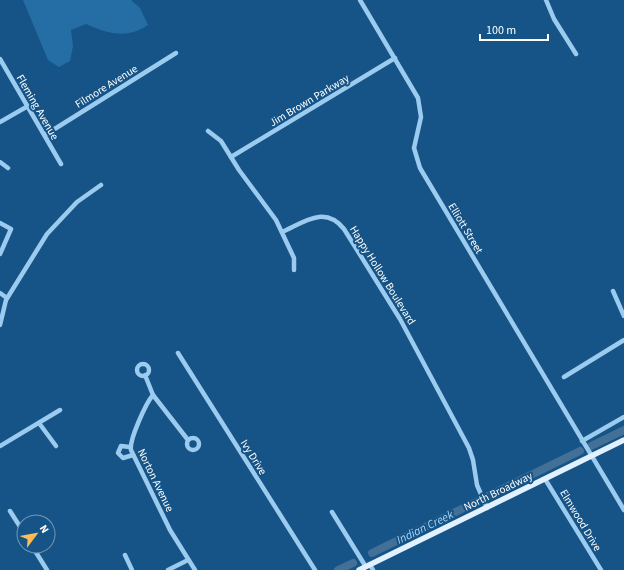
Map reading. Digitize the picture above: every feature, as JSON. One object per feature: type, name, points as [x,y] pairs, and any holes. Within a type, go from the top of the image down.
[{"type":"main road","name":"North Broadway","points":[[359,570],[370,567],[624,440]]},
{"type":"street","name":"Elliott Street","points":[[360,0],[416,93],[420,104],[421,117],[414,148],[420,168],[624,510]]},
{"type":"street","points":[[546,0],[554,19],[576,54]]},
{"type":"street","name":"Filmore Avenue","points":[[45,135],[176,53]]},
{"type":"street","name":"Jim Brown Parkway","points":[[231,157],[395,58]]},
{"type":"street","name":"Fleming Avenue","points":[[0,59],[61,164]]},
{"type":"street","points":[[0,122],[28,106]]},
{"type":"street","points":[[208,131],[218,137],[273,215],[294,258],[294,270]]},
{"type":"street","points":[[0,162],[8,168]]},
{"type":"street","points":[[0,325],[8,298],[51,229],[77,202],[101,185]]},
{"type":"street","name":"Happy Hollow Boulevard","points":[[282,232],[322,216],[336,220],[344,229],[400,319],[469,448],[473,460],[477,485],[487,508]]},
{"type":"street","points":[[0,223],[11,229],[0,254]]},
{"type":"street","points":[[613,290],[624,316]]},
{"type":"street","points":[[0,292],[8,298]]},
{"type":"street","points":[[564,377],[624,340]]},
{"type":"street","name":"Ivy Drive","points":[[178,353],[315,570]]},
{"type":"street","points":[[145,375],[153,395],[188,440]]},
{"type":"street","name":"Norton Avenue","points":[[153,395],[148,401],[130,446],[170,530],[194,570]]},
{"type":"street","points":[[0,446],[60,410]]},
{"type":"street","points":[[582,441],[624,417]]},
{"type":"street","points":[[39,423],[56,446]]},
{"type":"street","points":[[130,446],[121,446],[118,450],[119,455],[126,458],[133,455]]},
{"type":"street","name":"Elmwood Drive","points":[[545,479],[601,570]]},
{"type":"street","points":[[10,511],[16,520]]},
{"type":"street","points":[[332,512],[370,567]]},
{"type":"street","points":[[37,554],[47,570]]},
{"type":"street","points":[[125,555],[132,570]]},
{"type":"street","points":[[168,570],[188,560]]},
{"type":"shaded area","points":[[23,0],[131,0],[140,8],[148,25],[133,32],[117,34],[86,24],[71,30],[73,46],[70,61],[59,67],[48,60]]},
{"type":"waterway","name":"Indian Creek","points":[[591,446],[624,430]]},
{"type":"waterway","name":"Indian Creek","points":[[488,496],[580,451]]},
{"type":"waterway","name":"Indian Creek","points":[[372,553],[478,501]]},
{"type":"waterway","name":"Indian Creek","points":[[338,570],[353,563]]}]
